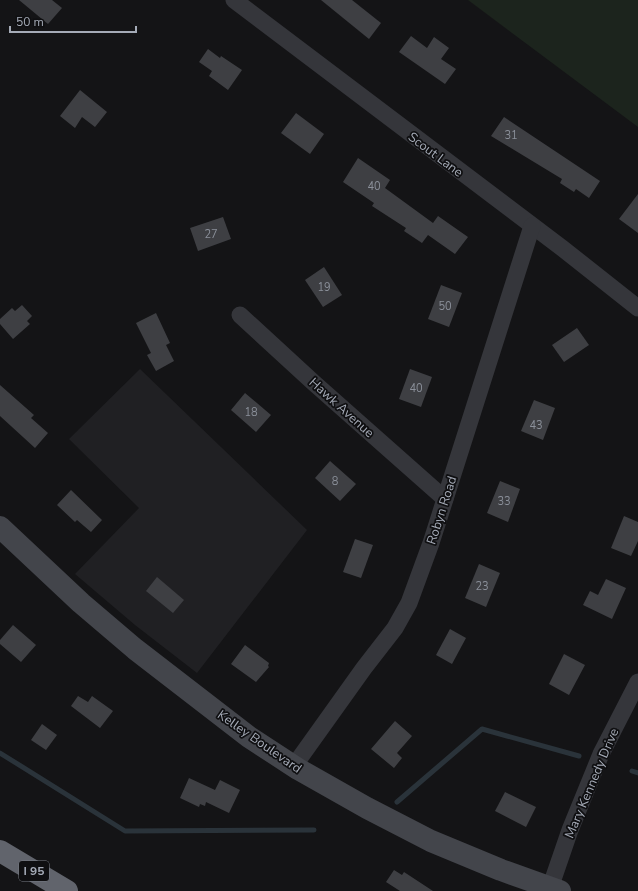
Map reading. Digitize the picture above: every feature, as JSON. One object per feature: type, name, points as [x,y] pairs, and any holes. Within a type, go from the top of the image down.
[{"type":"highway","name":"I 95","points":[[0,851],[67,891]]},
{"type":"main road","name":"Kelley Boulevard","points":[[0,527],[81,603],[135,649],[249,737],[294,766],[367,808],[431,841],[553,890]]},
{"type":"street","name":"Scout Lane","points":[[234,0],[638,308]]},
{"type":"street","name":"Robyn Road","points":[[294,766],[364,668],[395,628],[408,603],[431,543],[532,226]]},
{"type":"street","name":"Hawk Avenue","points":[[240,315],[445,499]]},
{"type":"street","name":"Mary Kennedy Drive","points":[[553,890],[570,830],[601,754],[638,682]]},
{"type":"shaded area","points":[[468,0],[638,0],[638,127]]},
{"type":"shaded area","points":[[140,369],[307,530],[197,673],[135,625],[75,574],[139,508],[69,439]]},
{"type":"building","points":[[19,0],[52,0],[62,8],[48,24]]},
{"type":"building","points":[[321,0],[352,0],[381,23],[369,39]]},
{"type":"building","points":[[411,36],[427,48],[434,37],[449,48],[441,59],[456,69],[445,84],[399,52]]},
{"type":"building","points":[[208,49],[220,58],[221,56],[242,70],[228,90],[209,76],[212,71],[199,62]]},
{"type":"building","points":[[80,90],[107,112],[95,127],[82,117],[75,128],[60,116]]},
{"type":"building","points":[[296,113],[324,134],[310,154],[281,133]]},
{"type":"building","points":[[504,117],[600,181],[589,198],[576,189],[574,192],[560,183],[562,179],[491,136]]},
{"type":"building","points":[[358,158],[390,180],[385,188],[433,223],[438,216],[468,237],[455,254],[428,235],[422,243],[404,231],[406,228],[372,206],[374,203],[343,182]]},
{"type":"building","points":[[638,194],[638,233],[619,219]]},
{"type":"building","points":[[223,217],[231,239],[198,251],[190,228]]},
{"type":"building","points":[[324,267],[342,295],[323,307],[305,280]]},
{"type":"building","points":[[441,285],[462,293],[449,327],[428,319]]},
{"type":"building","points":[[22,305],[32,316],[27,321],[30,324],[13,339],[0,324],[0,319],[12,308],[15,311]]},
{"type":"building","points":[[156,313],[170,343],[166,345],[174,361],[156,371],[147,355],[151,353],[136,323]]},
{"type":"building","points":[[577,328],[589,345],[564,362],[552,345]]},
{"type":"building","points":[[410,369],[432,377],[421,407],[399,399]]},
{"type":"building","points":[[0,385],[34,415],[31,418],[48,433],[35,448],[0,416]]},
{"type":"building","points":[[245,393],[271,415],[256,432],[231,410]]},
{"type":"building","points":[[534,400],[555,408],[543,440],[521,431]]},
{"type":"building","points":[[330,461],[356,484],[340,501],[315,478]]},
{"type":"building","points":[[500,481],[520,489],[508,522],[487,513]]},
{"type":"building","points":[[71,490],[102,520],[91,532],[77,520],[75,522],[57,505]]},
{"type":"building","points":[[624,516],[638,522],[638,541],[631,556],[611,548]]},
{"type":"building","points":[[355,539],[373,545],[361,578],[343,572]]},
{"type":"building","points":[[479,564],[500,573],[486,607],[465,598]]},
{"type":"building","points":[[157,577],[184,600],[173,613],[146,591]]},
{"type":"building","points":[[606,579],[626,588],[612,619],[583,605],[590,591],[598,595]]},
{"type":"building","points":[[13,625],[36,645],[21,662],[0,644],[0,640]]},
{"type":"building","points":[[450,629],[466,638],[452,664],[436,655]]},
{"type":"building","points":[[245,645],[269,663],[269,667],[256,682],[231,664]]},
{"type":"building","points":[[564,654],[585,665],[569,695],[549,684]]},
{"type":"building","points":[[78,696],[88,702],[92,696],[113,711],[100,728],[71,706]]},
{"type":"building","points":[[395,721],[412,736],[397,753],[402,758],[394,768],[371,749]]},
{"type":"building","points":[[42,724],[57,735],[46,750],[31,740]]},
{"type":"building","points":[[189,778],[215,790],[220,780],[240,790],[229,813],[206,802],[205,806],[200,804],[199,807],[180,798]]},
{"type":"building","points":[[505,792],[536,807],[526,827],[495,811]]},
{"type":"building","points":[[394,870],[402,875],[404,872],[433,891],[400,891],[386,882]]},
{"type":"waterway","points":[[397,802],[482,729],[579,756]]},
{"type":"waterway","points":[[0,753],[125,831],[314,830]]},
{"type":"waterway","points":[[632,771],[638,773]]}]
